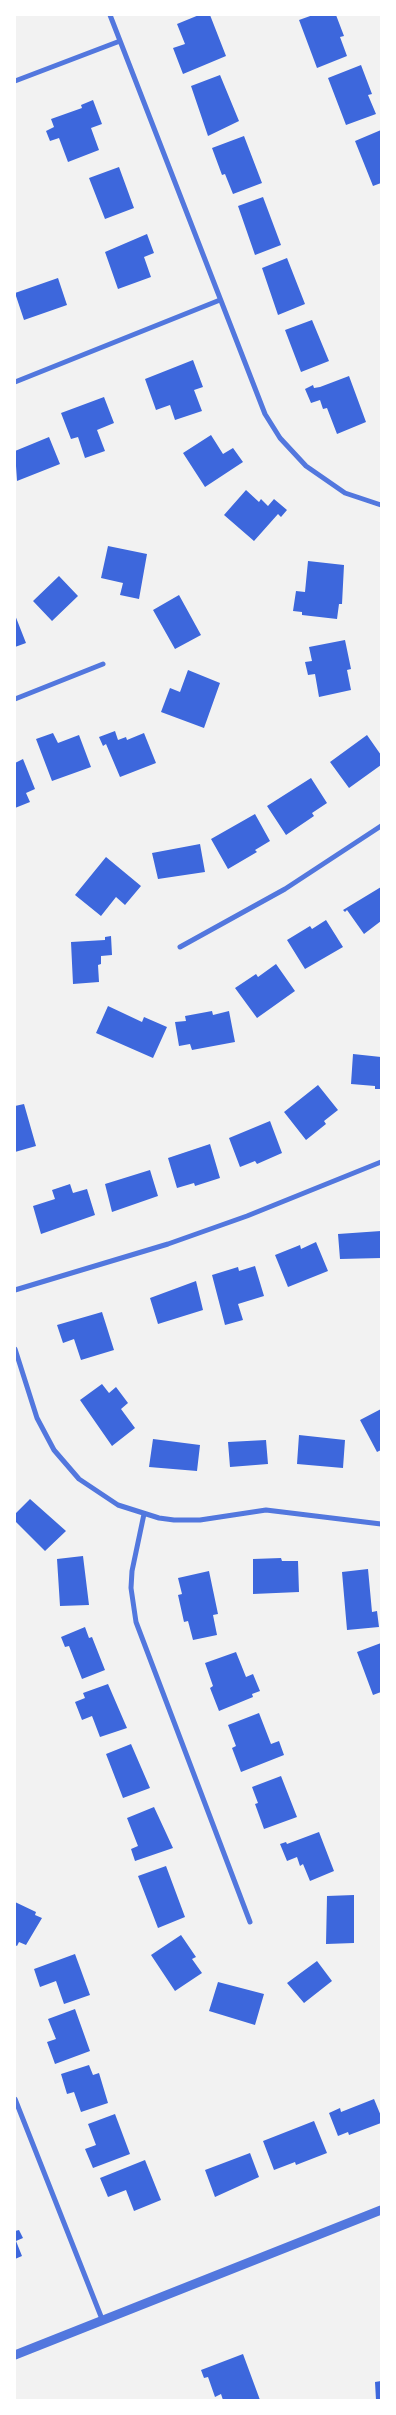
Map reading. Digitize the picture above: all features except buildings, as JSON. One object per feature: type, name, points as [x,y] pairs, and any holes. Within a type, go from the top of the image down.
[{"type":"street","points":[[110,15],[261,406],[280,438],[306,466],[345,493],[381,506]]},
{"type":"street","points":[[15,81],[120,41]]},
{"type":"street","points":[[15,382],[220,300]]},
{"type":"street","points":[[15,699],[103,664]]},
{"type":"street","points":[[180,947],[285,889],[381,826]]},
{"type":"street","points":[[15,1290],[168,1244],[247,1216],[381,1162]]},
{"type":"street","points":[[15,1349],[37,1418],[49,1442],[66,1466],[79,1479],[109,1500],[144,1514],[174,1520],[200,1520],[266,1510],[381,1524]]},
{"type":"street","points":[[144,1514],[132,1571],[131,1588],[136,1622],[250,1922]]},
{"type":"street","points":[[15,2099],[102,2319]]},
{"type":"street","points":[[15,2355],[381,2210]]}]
